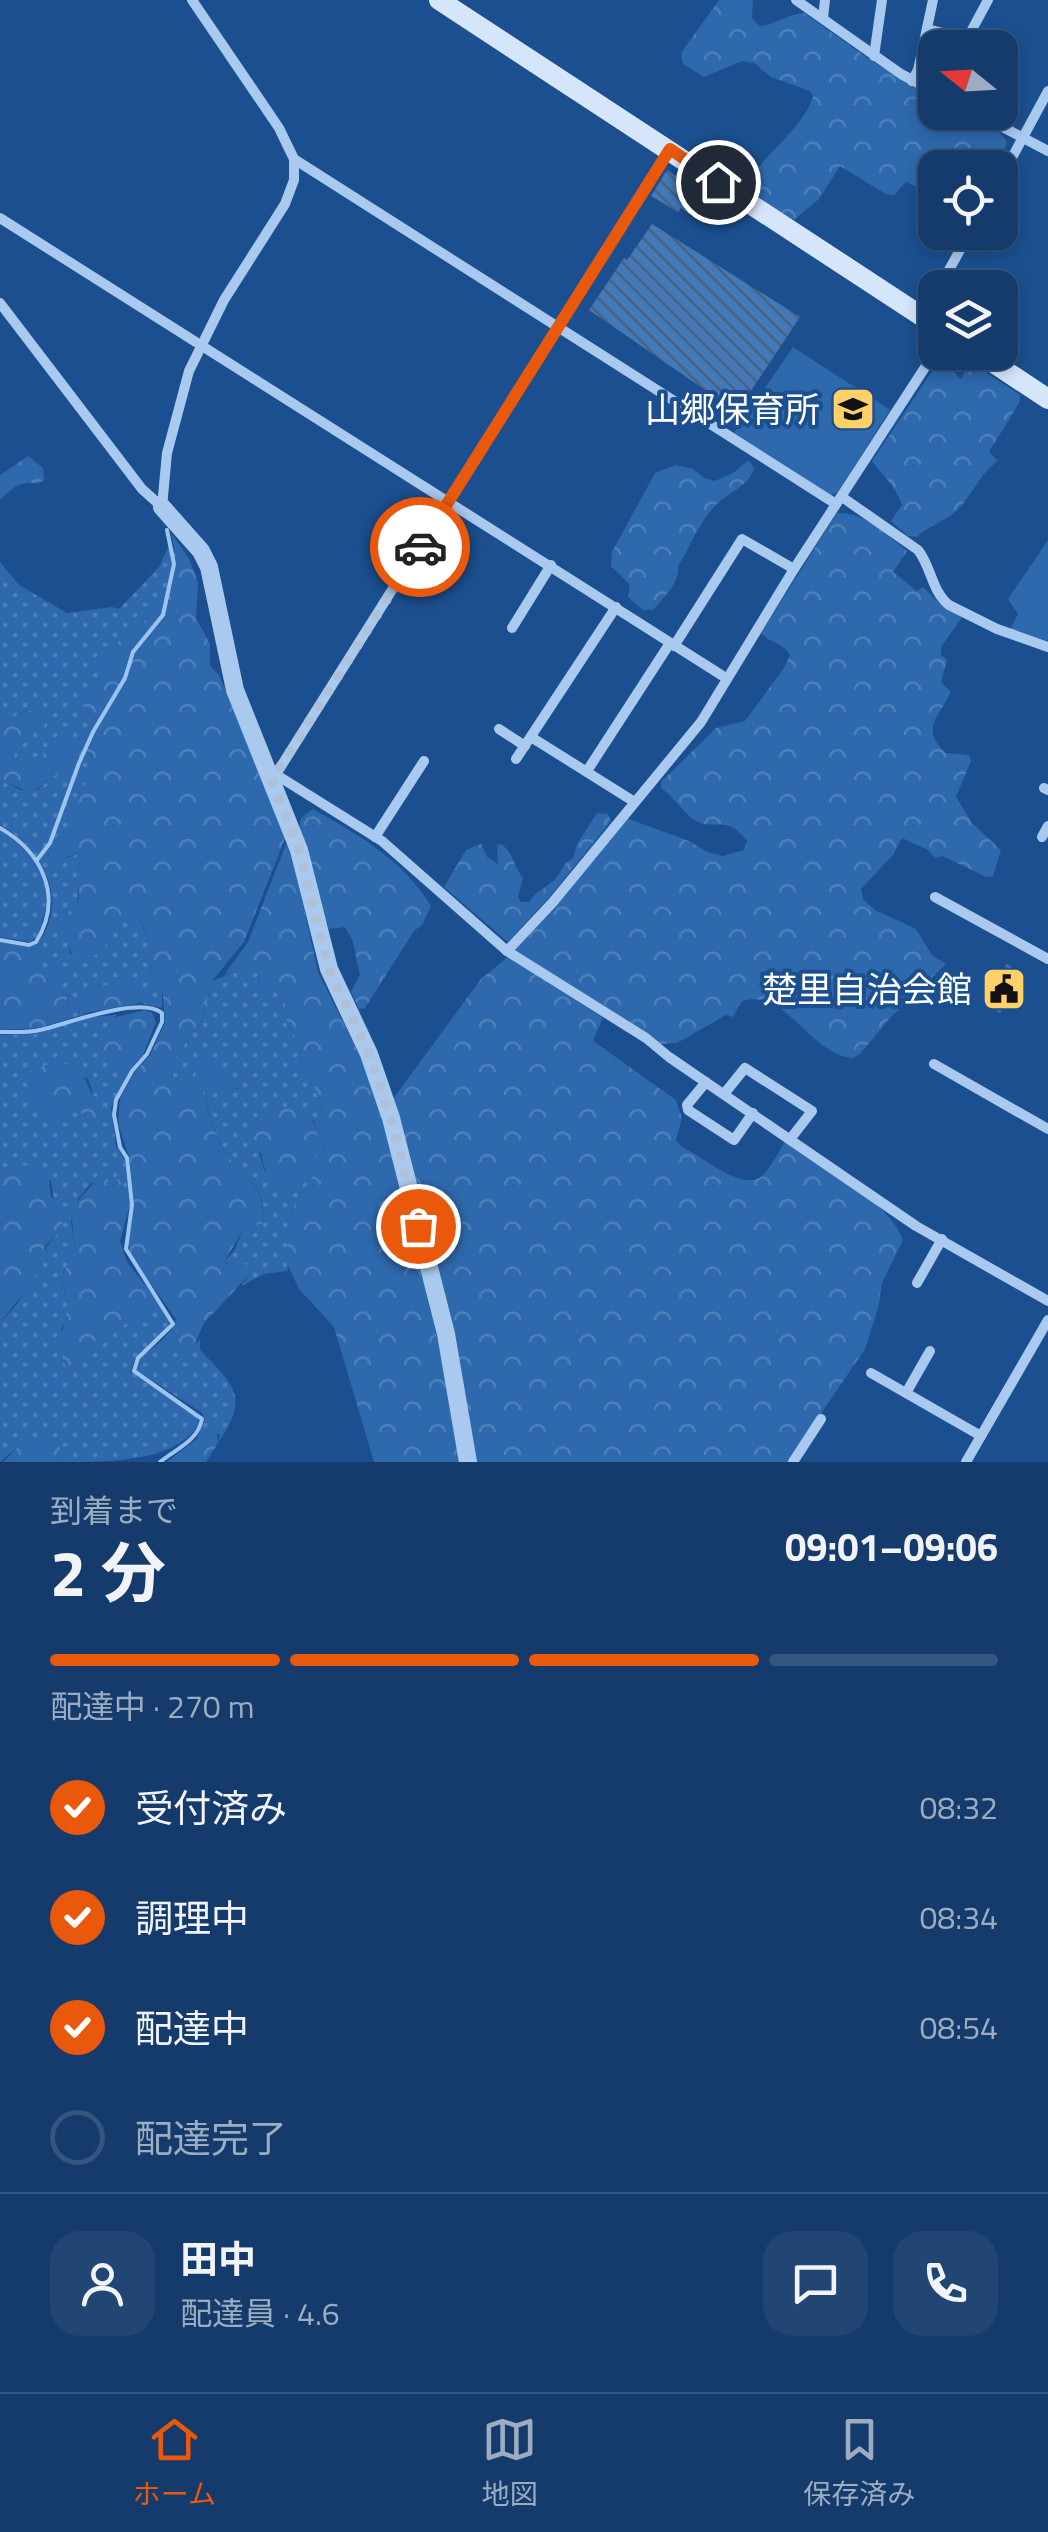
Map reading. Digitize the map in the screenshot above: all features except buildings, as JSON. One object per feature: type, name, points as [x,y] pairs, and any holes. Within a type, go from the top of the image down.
[{"type":"main road","points":[[439,0],[918,314]]},
{"type":"main road","points":[[1004,370],[1048,400]]},
{"type":"street","points":[[162,507],[162,480],[175,418],[199,346],[292,192],[294,160],[279,128],[192,0]]},
{"type":"street","points":[[796,0],[918,84]]},
{"type":"street","points":[[822,18],[825,0]]},
{"type":"street","points":[[874,56],[882,0]]},
{"type":"street","points":[[912,81],[934,0]]},
{"type":"street","points":[[927,29],[966,39],[988,0]]},
{"type":"street","points":[[1017,150],[1048,91]]},
{"type":"street","points":[[1009,130],[1048,151]]},
{"type":"street","points":[[274,777],[670,149]]},
{"type":"street","points":[[294,160],[918,550],[942,600],[949,605],[997,630],[1048,646]]},
{"type":"street","points":[[0,218],[726,678]]},
{"type":"street","points":[[0,304],[142,489],[201,551],[210,567],[235,690],[274,777],[299,850],[329,969],[369,1054],[391,1118],[446,1334],[468,1462]]},
{"type":"street","points":[[507,951],[553,902],[701,722],[794,569],[923,370]]},
{"type":"street","points":[[588,771],[742,539],[794,569]]},
{"type":"street","points":[[512,628],[551,565]]},
{"type":"street","points":[[516,759],[616,607]]},
{"type":"street","points":[[499,729],[588,771],[633,801]]},
{"type":"street","points":[[375,837],[424,761]]},
{"type":"street","points":[[274,777],[375,837],[507,951],[646,1038],[916,1226],[1048,1301]]},
{"type":"street","points":[[935,896],[1048,959]]},
{"type":"street","points":[[934,1064],[1048,1128]]},
{"type":"street","points":[[724,1094],[745,1068],[784,1091],[812,1111],[791,1138]]},
{"type":"street","points":[[706,1082],[687,1105],[688,1110],[734,1140],[753,1112]]},
{"type":"street","points":[[917,1284],[942,1239]]},
{"type":"street","points":[[966,1462],[1048,1320]]},
{"type":"street","points":[[906,1393],[930,1351]]},
{"type":"street","points":[[871,1373],[981,1436]]},
{"type":"street","points":[[793,1462],[821,1419]]},
{"type":"green space","points":[[719,0],[753,0],[752,18],[759,26],[804,13],[918,88],[918,130],[996,130],[1007,142],[1003,150],[918,150],[918,187],[906,182],[894,195],[840,166],[819,199],[794,220],[762,199],[749,180],[808,109],[813,97],[810,91],[771,77],[754,63],[742,61],[704,77],[683,64],[681,53]]},
{"type":"green space","points":[[793,347],[890,410],[837,493],[830,495],[734,433]]},
{"type":"green space","points":[[933,370],[951,370],[961,379],[966,370],[982,370],[1020,395],[1019,403],[989,452],[998,461],[963,504],[917,537],[908,536],[891,521],[902,505],[872,461]]},
{"type":"green space","points":[[28,456],[43,468],[44,480],[17,486],[0,500],[0,475]]},
{"type":"green space","points":[[749,460],[754,469],[752,475],[711,510],[678,566],[670,590],[653,610],[643,610],[628,597],[630,585],[611,566],[612,552],[655,473],[676,465],[715,481]]},
{"type":"green space","points":[[837,513],[866,520],[907,551],[893,572],[917,591],[923,587],[943,607],[962,617],[941,647],[941,655],[947,660],[941,682],[951,692],[933,730],[938,745],[946,753],[969,755],[971,761],[956,797],[972,823],[1001,850],[993,876],[986,877],[943,856],[935,858],[928,850],[902,838],[893,855],[861,889],[863,899],[875,910],[916,929],[932,955],[946,964],[853,1058],[837,1054],[773,1004],[758,1000],[742,1001],[733,1017],[726,1015],[677,1043],[659,1044],[515,952],[516,947],[626,818],[689,841],[707,852],[723,856],[744,850],[747,841],[740,833],[727,825],[696,821],[661,788],[661,782],[716,728],[745,721],[784,668],[790,655],[761,633]]},
{"type":"green space","points":[[171,533],[189,559],[198,582],[196,618],[210,644],[210,666],[219,675],[286,836],[244,942],[212,981],[202,1020],[169,1066],[173,1078],[194,1077],[206,1059],[216,1059],[239,1082],[239,1088],[228,1090],[217,1084],[205,1087],[207,1106],[221,1145],[256,1188],[262,1211],[262,1223],[243,1230],[224,1262],[240,1261],[247,1265],[250,1274],[204,1323],[194,1346],[180,1353],[161,1351],[161,1341],[176,1319],[131,1257],[128,1243],[134,1204],[129,1157],[118,1123],[120,1099],[133,1074],[150,1055],[165,1023],[162,987],[151,973],[155,945],[140,919],[124,920],[104,948],[81,966],[58,929],[59,921],[78,900],[75,881],[80,862],[77,854],[56,860],[48,857],[51,847],[70,831],[75,799],[94,771],[92,755],[87,752],[31,793],[6,782],[0,789],[0,723],[26,711],[41,710],[47,715],[45,725],[18,744],[12,762],[16,767],[92,729],[96,719],[84,706],[86,696],[100,679],[98,666],[118,641],[128,639],[168,596],[176,555]]},
{"type":"green space","points":[[1048,540],[1048,641],[1010,630],[1018,614],[1008,599]]},
{"type":"green space","points":[[171,541],[176,555],[168,596],[128,639],[118,641],[98,666],[100,679],[86,696],[84,706],[96,719],[92,730],[16,767],[12,762],[18,744],[30,734],[26,711],[0,723],[0,562],[19,585],[67,613],[119,609],[159,567]]},
{"type":"green space","points":[[87,752],[92,756],[94,771],[70,831],[51,847],[48,856],[66,858],[78,854],[80,862],[78,898],[65,914],[70,954],[124,920],[139,918],[155,945],[151,973],[162,987],[162,1008],[140,1003],[144,995],[120,982],[85,990],[78,1004],[80,1013],[87,1014],[67,1019],[66,992],[27,947],[37,944],[47,927],[51,894],[47,877],[28,847],[0,825],[0,789],[5,782],[21,790],[37,790]]},
{"type":"green space","points":[[313,809],[364,839],[393,862],[431,906],[365,1008],[359,1009],[351,992],[360,975],[353,942],[345,927],[329,929],[299,831],[301,818]]},
{"type":"green space","points":[[597,813],[608,814],[611,821],[508,942],[444,887],[466,850],[481,844],[487,857],[498,864],[497,845],[501,844],[523,878],[518,897],[521,902],[529,902],[573,858],[577,844]]},
{"type":"green space","points":[[0,830],[31,858],[44,882],[46,908],[39,932],[30,942],[0,937]]},
{"type":"green space","points":[[286,844],[290,846],[318,972],[380,1105],[445,1370],[461,1462],[374,1462],[334,1327],[299,1289],[285,1259],[285,1248],[294,1230],[292,1209],[324,1158],[321,1101],[302,1063],[299,1042],[287,1024],[285,1001],[275,991],[261,986],[258,974],[248,967],[224,975],[248,942]]},
{"type":"green space","points":[[0,942],[27,947],[37,954],[44,968],[53,967],[66,992],[67,1019],[39,1028],[0,1030]]},
{"type":"green space","points":[[508,957],[603,1018],[593,1041],[676,1100],[682,1118],[676,1140],[682,1147],[722,1171],[754,1180],[765,1173],[785,1142],[869,1198],[896,1226],[903,1240],[882,1283],[865,1349],[788,1462],[474,1462],[393,1099],[481,979]]},
{"type":"green space","points":[[248,966],[258,974],[260,985],[275,991],[285,1001],[287,1025],[299,1042],[302,1063],[321,1101],[324,1158],[292,1209],[294,1230],[285,1248],[288,1271],[264,1274],[241,1286],[250,1274],[224,1262],[243,1230],[262,1222],[262,1201],[222,1145],[210,1116],[205,1087],[218,1084],[228,1090],[239,1089],[239,1082],[206,1059],[194,1078],[173,1078],[169,1066],[202,1020],[212,981]],"holes":[[[275,1109],[314,1121],[318,1146],[265,1172],[250,1122]]]},
{"type":"green space","points":[[120,982],[139,986],[144,995],[140,1003],[80,1014],[78,1004],[84,990]]},
{"type":"green space","points":[[145,1010],[152,1013],[156,1022],[143,1055],[126,1073],[109,1067],[100,1053],[112,1018]]},
{"type":"green space","points":[[117,1015],[112,1018],[100,1053],[126,1073],[132,1066],[111,1108],[116,1146],[125,1160],[130,1205],[121,1180],[91,1183],[78,1199],[71,1222],[75,1247],[61,1279],[67,1305],[61,1330],[91,1343],[141,1315],[155,1298],[170,1320],[162,1334],[138,1357],[131,1372],[197,1416],[199,1424],[175,1446],[140,1457],[64,1462],[63,1453],[20,1445],[0,1462],[0,1322],[19,1300],[43,1253],[59,1232],[51,1181],[23,1166],[0,1168],[0,1035],[35,1034],[88,1017]],"holes":[[[56,1061],[88,1079],[94,1096],[89,1123],[80,1111],[53,1118],[39,1106],[46,1066]]]},
{"type":"green space","points":[[56,1061],[82,1074],[101,1102],[103,1115],[98,1122],[89,1123],[80,1111],[53,1119],[30,1101],[29,1072]]},
{"type":"green space","points":[[280,1108],[303,1108],[316,1130],[317,1154],[307,1177],[288,1194],[272,1183],[261,1153],[247,1143],[245,1131],[265,1113]]},
{"type":"green space","points":[[36,1166],[48,1173],[51,1197],[61,1205],[64,1216],[59,1232],[45,1246],[31,1285],[0,1322],[0,1168]]},
{"type":"green space","points":[[97,1179],[121,1180],[130,1205],[120,1241],[127,1262],[155,1298],[141,1315],[91,1343],[83,1360],[66,1368],[61,1344],[67,1305],[61,1279],[75,1247],[71,1209]]},
{"type":"green space","points":[[200,1339],[200,1350],[230,1383],[236,1403],[218,1443],[220,1434],[207,1431],[196,1439],[205,1420],[202,1413],[136,1370],[140,1358],[161,1341],[162,1351],[194,1346]]},
{"type":"green space","points":[[217,1430],[218,1443],[206,1462],[167,1462],[207,1431]]},
{"type":"green space","points":[[39,1436],[54,1439],[64,1462],[3,1462],[20,1445]]},
{"type":"waterway","points":[[37,860],[50,843],[79,763],[125,678],[133,652],[163,615],[174,564],[167,530]]},
{"type":"waterway","points":[[0,828],[15,838],[37,863],[48,892],[48,909],[36,942],[29,945],[0,940]]},
{"type":"waterway","points":[[0,1032],[35,1031],[137,1007],[162,1013],[162,1022],[147,1054],[116,1100],[114,1115],[120,1147],[127,1158],[132,1205],[126,1249],[173,1324],[138,1358],[134,1371],[202,1419],[191,1439],[160,1462]]},
{"type":"way so far","points":[[418,1226],[391,1118],[369,1054],[329,969],[299,850],[272,780],[420,547]]},
{"type":"place","name":"山郷保育所","points":[[853,409]]},
{"type":"place","name":"楚里自治会館","points":[[1004,989]]},
{"type":"route","points":[[420,547],[670,149],[718,182]]}]
